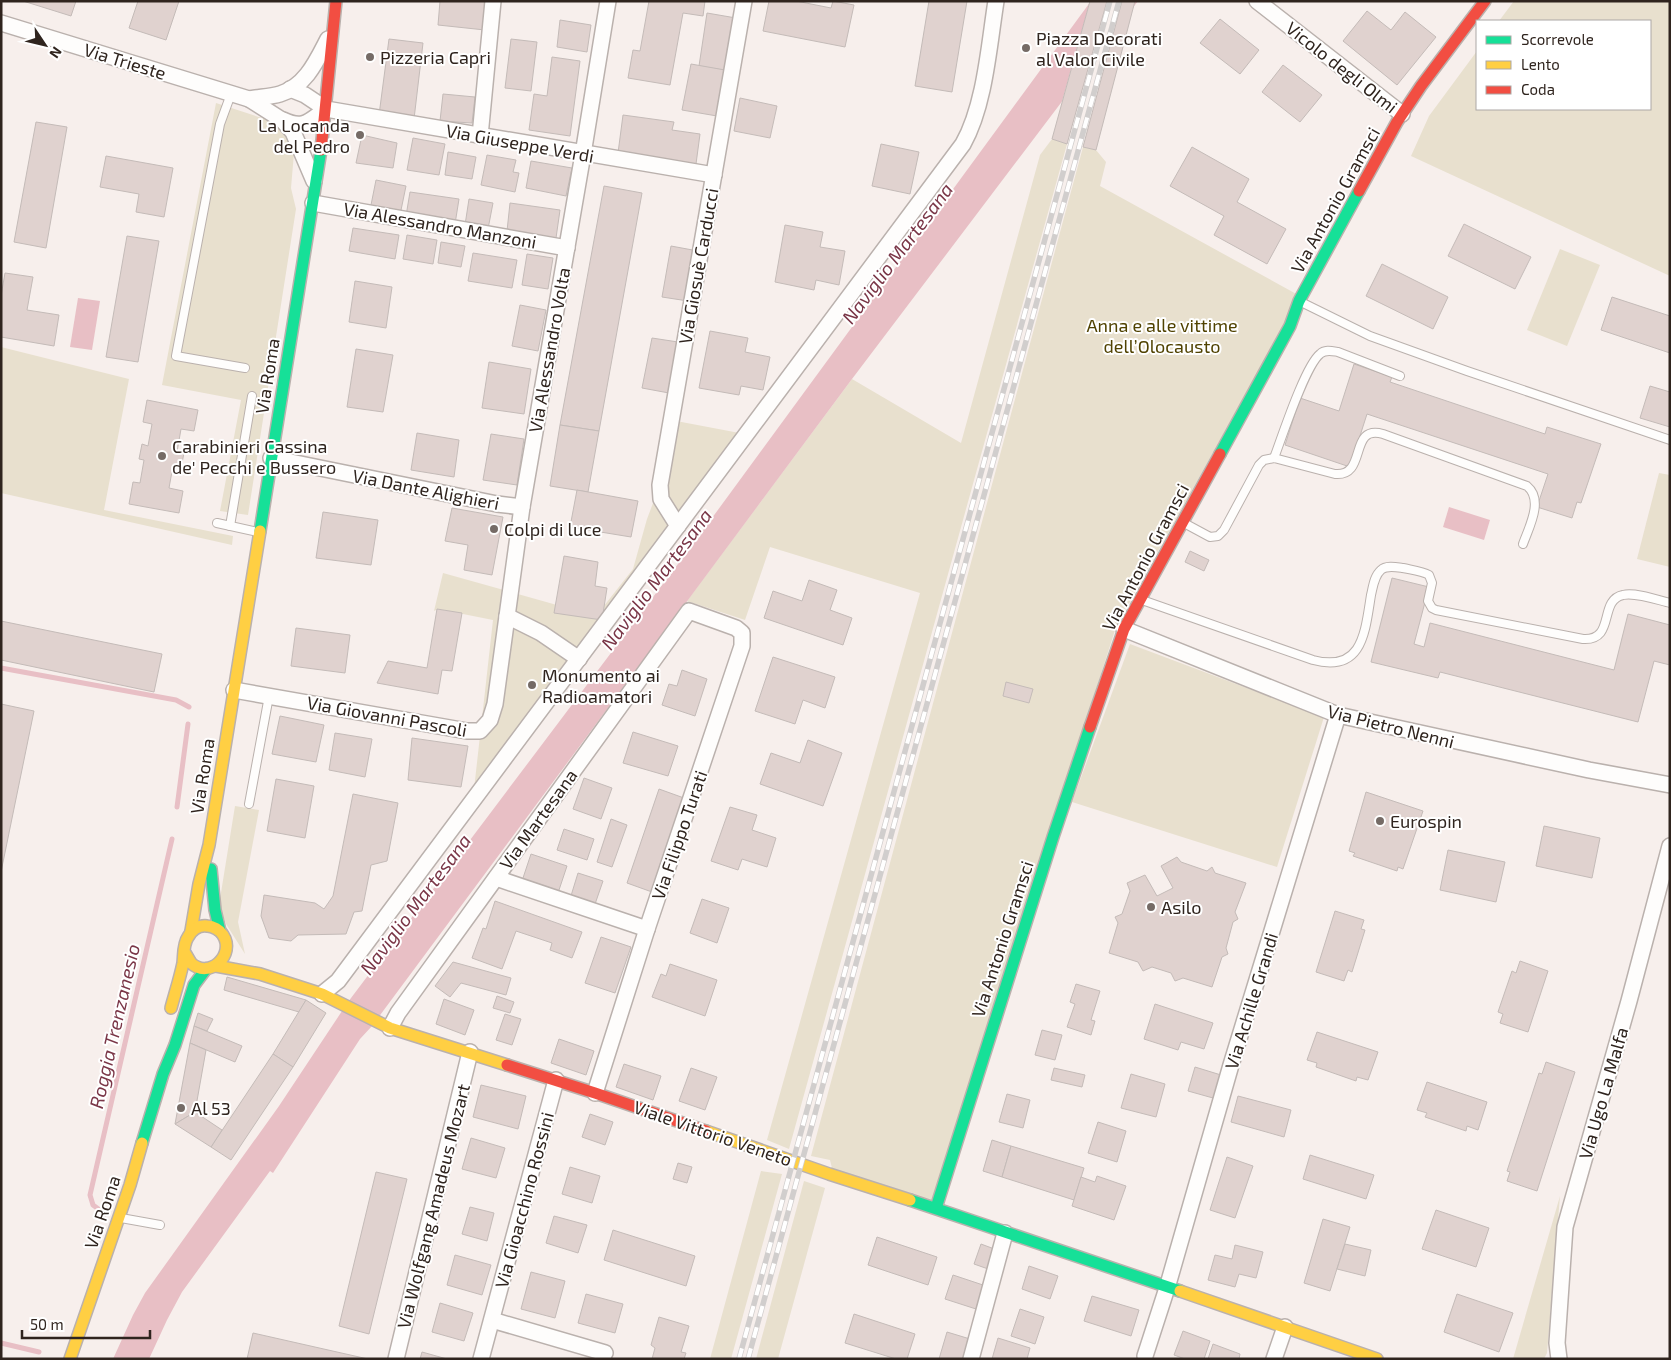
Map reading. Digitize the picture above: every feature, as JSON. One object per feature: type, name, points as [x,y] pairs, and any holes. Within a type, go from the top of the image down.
[{"type":"street","name":"Via Roma","points":[[162,1074],[168,1026],[185,953],[186,940],[192,931],[209,845],[260,532],[316,184],[326,109],[336,1]]},
{"type":"street","points":[[480,136],[493,1]]},
{"type":"street","name":"Via Alessandro Volta","points":[[507,616],[522,507],[608,1]]},
{"type":"street","name":"Via Giosuè Carducci","points":[[678,526],[661,499],[660,485],[744,1]]},
{"type":"street","points":[[322,994],[338,981],[963,144],[970,130],[981,92],[996,1]]},
{"type":"street","name":"Vicolo degli Olmi","points":[[1257,1],[1402,114]]},
{"type":"street","name":"Via Antonio Gramsci","points":[[936,1208],[1053,837],[1124,629],[1290,326],[1299,302],[1402,114],[1485,1]]},
{"type":"street","name":"Via Trieste","points":[[1,23],[249,99],[293,125],[299,125],[326,109]]},
{"type":"street","name":"Via Trieste","points":[[249,99],[280,94],[290,89],[308,74],[334,28]]},
{"type":"street","points":[[290,89],[305,95],[326,109]]},
{"type":"street","name":"Via Giuseppe Verdi","points":[[326,109],[714,176]]},
{"type":"street","name":"Via Trieste","points":[[282,120],[297,139],[316,184]]},
{"type":"street","name":"Via Alessandro Manzoni","points":[[312,204],[567,248]]},
{"type":"street","name":"Via Dante Alighieri","points":[[271,458],[497,504],[522,507]]},
{"type":"street","name":"Via Martesana","points":[[390,1028],[398,1013],[689,611]]},
{"type":"street","name":"Via Filippo Turati","points":[[595,1093],[743,642],[742,633],[736,628],[689,611]]},
{"type":"street","points":[[507,616],[541,633],[579,659]]},
{"type":"street","name":"Via Giovanni Pascoli","points":[[234,690],[480,731],[488,724],[494,711],[507,616]]},
{"type":"street","name":"Via Pietro Nenni","points":[[1124,629],[1338,716],[1670,785]]},
{"type":"street","name":"Via Achille Grandi","points":[[1167,1288],[1232,1065],[1338,716]]},
{"type":"street","name":"Via Roma","points":[[70,1359],[137,1163],[162,1074],[175,1045],[194,984],[210,968],[223,960],[226,953],[227,946],[220,931],[214,901],[209,845]]},
{"type":"street","name":"Via Ugo La Malfa","points":[[1558,1359],[1557,1343],[1565,1227],[1629,1001],[1670,846]]},
{"type":"street","points":[[496,878],[647,930]]},
{"type":"street","points":[[192,931],[208,926],[220,931]]},
{"type":"street","name":"Viale Vittorio Veneto","points":[[227,946],[237,958],[260,974]]},
{"type":"street","points":[[185,953],[193,965],[210,968]]},
{"type":"street","name":"Viale Vittorio Veneto","points":[[210,968],[260,974],[322,994],[390,1028],[595,1093],[1377,1359]]},
{"type":"street","name":"Via Wolfgang Amadeus Mozart","points":[[396,1359],[470,1052]]},
{"type":"street","name":"Via Gioacchino Rossini","points":[[481,1359],[556,1080]]},
{"type":"street","points":[[971,1359],[1005,1233]]},
{"type":"street","points":[[1145,1356],[1167,1288]]},
{"type":"street","points":[[492,1320],[605,1353]]},
{"type":"street","points":[[1274,1359],[1286,1327]]},
{"type":"street","name":"Via Ugo La Malfa","points":[[1552,1359],[1557,1343]]},
{"type":"lane","points":[[231,94],[220,124],[176,356],[245,368]]},
{"type":"lane","points":[[1299,302],[1354,329],[1385,341],[1670,440]]},
{"type":"lane","points":[[1274,458],[1307,375],[1315,359],[1322,352],[1329,350],[1338,352],[1400,376]]},
{"type":"lane","points":[[230,526],[252,396]]},
{"type":"lane","points":[[1182,522],[1210,537],[1218,536],[1224,530],[1259,465],[1264,460],[1274,458],[1335,474],[1344,473],[1353,466],[1366,435],[1374,432],[1527,486],[1534,493],[1536,503],[1523,544]]},
{"type":"lane","points":[[217,523],[260,532]]},
{"type":"lane","points":[[1140,599],[1313,660],[1334,663],[1348,659],[1356,649],[1365,629],[1376,577],[1382,568],[1387,567],[1398,567],[1429,575],[1432,583],[1428,601],[1432,608],[1436,610],[1582,639],[1593,638],[1600,633],[1605,625],[1610,605],[1622,595],[1632,595],[1670,603]]},
{"type":"lane","points":[[249,804],[269,696]]},
{"type":"lane","points":[[119,1217],[160,1225]]},
{"type":"green space","points":[[1514,1],[1670,1],[1670,276],[1411,156],[1429,116],[1476,52],[1476,110],[1651,110],[1651,20],[1500,20]]},
{"type":"green space","points":[[216,103],[271,121],[290,140],[294,153],[291,188],[296,209],[248,515],[220,511],[241,400],[162,385]]},
{"type":"green space","points":[[1052,139],[1067,144],[789,1149],[767,1140],[920,593],[770,547],[745,620],[687,601],[852,379],[961,443],[1040,155]]},
{"type":"green space","name":"Anna e alle vittime dell’Olocausto","points":[[1083,147],[1096,150],[1106,162],[1100,186],[1300,296],[1116,627],[932,1204],[832,1168],[830,1160],[811,1156]]},
{"type":"green space","points":[[1560,249],[1600,265],[1567,346],[1527,330]]},
{"type":"green space","points":[[1,347],[129,379],[104,510],[233,536],[232,545],[1,493]]},
{"type":"green space","points":[[671,420],[750,435],[472,807],[493,620],[438,609],[434,611],[443,573],[596,616],[633,569],[647,519],[658,490]]},
{"type":"green space","points":[[1659,473],[1670,475],[1670,567],[1637,559]]},
{"type":"green space","points":[[1130,644],[1324,717],[1277,867],[1072,802]]},
{"type":"green space","points":[[235,806],[259,810],[238,922],[245,954],[226,924],[219,905]]},
{"type":"green space","points":[[761,1171],[782,1174],[731,1359],[710,1359]]},
{"type":"green space","points":[[804,1181],[825,1188],[778,1359],[756,1359]]},
{"type":"green space","points":[[1560,1196],[1547,1353],[1544,1359],[1513,1359]]},
{"type":"shaded area","points":[[1091,1],[1138,1],[852,379],[372,1026],[360,1039],[273,1173],[270,1171],[182,1292],[149,1359],[113,1359],[145,1293],[279,1106],[348,1002],[690,548]]},
{"type":"shaded area","points":[[78,298],[100,301],[92,350],[70,347]]},
{"type":"shaded area","points":[[1449,507],[1490,520],[1484,540],[1443,527]]},
{"type":"pier","points":[[1090,1],[1135,1],[1132,12],[1061,105]]},
{"type":"building","points":[[23,1],[76,1],[71,16]]},
{"type":"building","points":[[138,1],[179,1],[166,40],[129,28]]},
{"type":"building","points":[[440,1],[488,1],[485,30],[438,25]]},
{"type":"building","points":[[649,1],[705,1],[703,16],[683,13],[670,85],[628,78],[633,50],[640,51]]},
{"type":"building","points":[[769,1],[796,1],[831,8],[833,1],[854,5],[845,47],[763,31]]},
{"type":"building","points":[[929,1],[967,1],[952,92],[915,86]]},
{"type":"building","points":[[1090,1],[1107,1],[1067,144],[1052,139]]},
{"type":"building","points":[[1122,1],[1135,1],[1096,150],[1083,147]]},
{"type":"building","points":[[1367,11],[1391,30],[1405,12],[1436,37],[1397,85],[1343,41]]},
{"type":"building","points":[[707,13],[736,18],[728,71],[699,66]]},
{"type":"building","points":[[1220,19],[1259,50],[1240,74],[1200,43]]},
{"type":"building","points":[[560,20],[591,25],[587,52],[557,47]]},
{"type":"building","points":[[389,39],[423,43],[414,119],[379,115]]},
{"type":"building","points":[[511,39],[537,42],[531,91],[505,88]]},
{"type":"building","points":[[552,57],[580,61],[570,136],[529,130],[534,94],[547,96]]},
{"type":"building","points":[[691,64],[725,70],[717,116],[682,110]]},
{"type":"building","points":[[1283,65],[1322,95],[1300,122],[1262,92]]},
{"type":"building","points":[[443,94],[475,97],[472,123],[440,121]]},
{"type":"building","points":[[740,98],[777,106],[770,138],[734,131]]},
{"type":"building","points":[[623,115],[674,122],[672,130],[700,134],[696,164],[618,153]]},
{"type":"building","points":[[36,122],[67,127],[46,248],[14,242]]},
{"type":"building","points":[[362,135],[397,143],[393,168],[356,163]]},
{"type":"building","points":[[413,138],[445,144],[439,175],[407,170]]},
{"type":"building","points":[[881,144],[919,152],[910,194],[872,186]]},
{"type":"building","points":[[1192,147],[1249,179],[1237,202],[1286,229],[1267,264],[1214,235],[1224,216],[1170,186]]},
{"type":"building","points":[[448,152],[476,157],[472,179],[445,175]]},
{"type":"building","points":[[487,155],[516,160],[513,172],[519,173],[515,192],[481,185]]},
{"type":"building","points":[[106,156],[173,168],[164,217],[136,212],[139,194],[100,187]]},
{"type":"building","points":[[531,161],[572,168],[566,196],[526,188]]},
{"type":"building","points":[[376,180],[406,186],[400,215],[370,210]]},
{"type":"building","points":[[604,186],[642,193],[599,431],[560,425]]},
{"type":"building","points":[[410,192],[459,199],[455,224],[406,216]]},
{"type":"building","points":[[469,199],[493,203],[488,229],[465,225]]},
{"type":"building","points":[[510,203],[560,210],[556,238],[507,231]]},
{"type":"building","points":[[1464,224],[1531,257],[1515,289],[1448,256]]},
{"type":"building","points":[[785,225],[823,232],[820,247],[845,251],[839,285],[816,280],[814,290],[775,282]]},
{"type":"building","points":[[353,228],[399,235],[395,259],[349,251]]},
{"type":"building","points":[[407,235],[437,240],[433,264],[403,259]]},
{"type":"building","points":[[127,236],[159,241],[138,362],[106,357]]},
{"type":"building","points":[[441,242],[465,246],[461,267],[438,263]]},
{"type":"building","points":[[671,246],[698,251],[688,301],[662,297]]},
{"type":"building","points":[[473,253],[517,260],[512,288],[468,281]]},
{"type":"building","points":[[527,254],[553,258],[548,289],[522,285]]},
{"type":"building","points":[[1382,264],[1448,297],[1433,329],[1366,296]]},
{"type":"building","points":[[5,273],[33,277],[27,310],[59,315],[54,346],[1,337],[1,296]]},
{"type":"building","points":[[355,281],[392,287],[386,328],[349,322]]},
{"type":"building","points":[[1612,297],[1670,316],[1670,353],[1601,330]]},
{"type":"building","points":[[520,305],[546,310],[538,351],[512,346]]},
{"type":"building","points":[[710,331],[748,338],[745,352],[770,357],[763,390],[741,386],[739,395],[699,388]]},
{"type":"building","points":[[652,338],[678,342],[669,393],[642,388]]},
{"type":"building","points":[[356,349],[393,355],[383,412],[347,407]]},
{"type":"building","points":[[489,362],[531,369],[524,414],[482,408]]},
{"type":"building","points":[[1354,364],[1392,377],[1390,382],[1545,434],[1547,427],[1601,444],[1581,503],[1577,502],[1572,518],[1537,507],[1548,474],[1367,414],[1350,467],[1285,445],[1300,398],[1339,411]]},
{"type":"building","points":[[1650,386],[1670,392],[1670,427],[1640,418]]},
{"type":"building","name":"Carabinieri Cassina de' Pecchi e Bussero","points":[[147,400],[198,410],[194,431],[181,429],[177,452],[184,453],[181,468],[173,466],[169,488],[183,491],[179,513],[129,504],[133,482],[140,483],[144,460],[139,459],[142,444],[148,446],[152,424],[143,422]]},
{"type":"building","points":[[560,425],[599,431],[588,492],[550,486]]},
{"type":"building","points":[[417,433],[459,440],[454,477],[411,470]]},
{"type":"building","points":[[491,434],[524,439],[517,485],[483,480]]},
{"type":"building","points":[[577,490],[638,501],[631,537],[570,527]]},
{"type":"building","points":[[452,508],[503,517],[492,575],[464,570],[468,545],[445,541]]},
{"type":"building","points":[[323,512],[378,520],[371,565],[316,558]]},
{"type":"building","points":[[1190,551],[1209,560],[1204,571],[1185,562]]},
{"type":"building","points":[[564,556],[598,562],[595,586],[607,588],[602,620],[554,613]]},
{"type":"building","points":[[1392,578],[1429,587],[1414,644],[1424,647],[1430,623],[1614,670],[1628,614],[1670,625],[1670,665],[1654,661],[1638,722],[1440,672],[1438,678],[1371,662]]},
{"type":"building","points":[[809,580],[837,590],[830,610],[852,618],[843,645],[764,618],[773,591],[802,601]]},
{"type":"building","points":[[437,609],[462,613],[452,671],[442,670],[438,694],[377,683],[388,661],[427,668]]},
{"type":"building","points":[[1,621],[162,654],[154,692],[1,660]]},
{"type":"building","points":[[296,628],[350,635],[345,673],[291,666]]},
{"type":"building","points":[[773,657],[835,677],[825,708],[803,700],[795,724],[755,711]]},
{"type":"building","points":[[682,670],[707,679],[695,716],[662,705],[669,684],[677,686]]},
{"type":"building","points":[[1006,682],[1033,689],[1029,703],[1003,696]]},
{"type":"building","points":[[1,704],[34,711],[1,872]]},
{"type":"building","points":[[280,716],[324,725],[316,762],[272,754]]},
{"type":"building","points":[[633,732],[678,746],[668,776],[623,763]]},
{"type":"building","points":[[335,733],[372,739],[365,777],[329,770]]},
{"type":"building","points":[[412,738],[468,746],[461,787],[408,780]]},
{"type":"building","points":[[808,740],[842,753],[823,806],[760,784],[771,753],[800,763]]},
{"type":"building","points":[[584,778],[612,788],[601,819],[573,809]]},
{"type":"building","points":[[276,779],[314,786],[305,838],[267,831]]},
{"type":"building","points":[[659,789],[684,798],[652,892],[627,883]]},
{"type":"building","points":[[1366,792],[1423,811],[1403,869],[1398,867],[1397,871],[1353,856],[1355,853],[1349,851]]},
{"type":"building","points":[[353,794],[398,803],[387,861],[371,865],[362,911],[354,912],[346,934],[298,935],[291,941],[269,938],[261,916],[264,895],[315,903],[324,909],[333,896]]},
{"type":"building","points":[[730,807],[757,815],[752,830],[776,838],[767,867],[742,859],[738,870],[711,861]]},
{"type":"building","points":[[611,819],[627,825],[612,867],[597,862]]},
{"type":"building","points":[[1544,826],[1600,838],[1592,878],[1536,866]]},
{"type":"building","points":[[564,829],[594,839],[587,860],[557,850]]},
{"type":"building","points":[[1448,850],[1505,862],[1496,902],[1440,890]]},
{"type":"building","points":[[531,854],[567,866],[557,896],[521,884]]},
{"type":"building","name":"Asilo","points":[[1177,857],[1181,862],[1207,871],[1212,867],[1215,873],[1246,883],[1235,912],[1238,919],[1233,922],[1226,948],[1228,954],[1222,957],[1212,987],[1183,978],[1175,981],[1171,973],[1152,967],[1143,971],[1138,962],[1109,953],[1118,923],[1115,917],[1122,914],[1130,891],[1127,883],[1145,875],[1157,896],[1173,888],[1161,866]]},
{"type":"building","points":[[578,873],[603,881],[594,907],[570,899]]},
{"type":"building","points":[[702,899],[729,908],[717,943],[690,933]]},
{"type":"building","points":[[495,901],[582,932],[572,958],[550,950],[552,943],[516,931],[502,969],[472,958],[483,928],[486,929]]},
{"type":"building","points":[[1335,911],[1364,920],[1361,929],[1365,930],[1352,972],[1348,970],[1344,981],[1316,972]]},
{"type":"building","points":[[601,937],[631,947],[615,993],[585,983]]},
{"type":"building","points":[[1520,961],[1548,971],[1528,1032],[1500,1023],[1503,1014],[1498,1012],[1512,971],[1516,973]]},
{"type":"building","points":[[453,962],[511,978],[506,995],[461,983],[450,997],[435,986]]},
{"type":"building","points":[[670,964],[717,980],[705,1016],[652,997],[661,974],[666,976]]},
{"type":"building","points":[[227,977],[306,1000],[299,1012],[224,990]]},
{"type":"building","points":[[1076,984],[1100,991],[1091,1020],[1095,1021],[1091,1035],[1067,1027],[1075,1004],[1070,1002]]},
{"type":"building","points":[[497,996],[514,1002],[510,1013],[493,1008]]},
{"type":"building","points":[[444,999],[474,1010],[465,1035],[436,1024]]},
{"type":"building","points":[[306,1000],[326,1013],[293,1067],[273,1054]]},
{"type":"building","points":[[1155,1004],[1213,1023],[1204,1049],[1181,1042],[1178,1050],[1144,1039]]},
{"type":"building","points":[[198,1013],[213,1019],[207,1031],[194,1026]]},
{"type":"building","points":[[505,1014],[521,1019],[512,1045],[496,1040]]},
{"type":"building","points":[[194,1026],[242,1046],[235,1062],[190,1043]]},
{"type":"building","points":[[1042,1030],[1062,1035],[1055,1060],[1035,1055]]},
{"type":"building","points":[[1317,1032],[1378,1052],[1368,1080],[1357,1077],[1356,1081],[1316,1067],[1317,1063],[1307,1060]]},
{"type":"building","points":[[559,1039],[594,1051],[586,1075],[551,1063]]},
{"type":"building","points":[[190,1043],[206,1050],[195,1112],[175,1124]]},
{"type":"building","points":[[273,1054],[293,1067],[231,1160],[211,1147]]},
{"type":"building","points":[[1546,1062],[1575,1072],[1537,1191],[1507,1181],[1510,1172],[1507,1171],[1539,1073],[1542,1074]]},
{"type":"building","points":[[624,1064],[661,1076],[653,1100],[616,1087]]},
{"type":"building","points":[[1195,1067],[1221,1075],[1213,1098],[1188,1091]]},
{"type":"building","points":[[691,1068],[717,1077],[705,1110],[679,1101]]},
{"type":"building","points":[[1054,1068],[1085,1075],[1082,1087],[1051,1080]]},
{"type":"building","points":[[1131,1074],[1165,1084],[1156,1117],[1121,1108]]},
{"type":"building","points":[[1427,1082],[1487,1102],[1478,1130],[1467,1126],[1466,1131],[1425,1117],[1427,1113],[1417,1110]]},
{"type":"building","points":[[481,1085],[526,1096],[518,1129],[473,1117]]},
{"type":"building","points":[[1007,1094],[1030,1100],[1023,1128],[999,1122]]},
{"type":"building","points":[[1238,1096],[1291,1110],[1284,1137],[1231,1122]]},
{"type":"building","points":[[195,1112],[222,1130],[211,1147],[175,1124]]},
{"type":"building","points":[[590,1114],[613,1122],[605,1145],[582,1137]]},
{"type":"building","points":[[1098,1122],[1126,1131],[1117,1162],[1088,1153]]},
{"type":"building","points":[[471,1138],[505,1148],[496,1178],[462,1169]]},
{"type":"building","points":[[992,1140],[1011,1146],[1002,1177],[983,1171]]},
{"type":"building","points":[[1011,1146],[1084,1168],[1074,1200],[1002,1177]]},
{"type":"building","points":[[1310,1155],[1374,1175],[1366,1199],[1303,1179]]},
{"type":"building","points":[[1227,1157],[1253,1166],[1235,1218],[1210,1210]]},
{"type":"building","points":[[678,1163],[692,1167],[687,1183],[673,1179]]},
{"type":"building","points":[[570,1167],[600,1176],[592,1203],[562,1194]]},
{"type":"building","points":[[376,1172],[407,1179],[369,1334],[339,1326]]},
{"type":"building","points":[[1097,1176],[1126,1186],[1114,1220],[1072,1206],[1081,1177],[1095,1182]]},
{"type":"building","points":[[470,1207],[494,1213],[487,1241],[462,1234]]},
{"type":"building","points":[[1436,1210],[1489,1228],[1476,1267],[1422,1249]]},
{"type":"building","points":[[554,1216],[587,1225],[578,1253],[546,1243]]},
{"type":"building","points":[[1323,1219],[1350,1227],[1330,1291],[1304,1283]]},
{"type":"building","points":[[613,1230],[695,1256],[686,1286],[604,1260]]},
{"type":"building","points":[[877,1237],[937,1257],[928,1285],[868,1265]]},
{"type":"building","points":[[981,1244],[997,1250],[991,1270],[974,1264]]},
{"type":"building","points":[[1345,1244],[1371,1250],[1365,1276],[1337,1269]]},
{"type":"building","points":[[1235,1245],[1263,1252],[1256,1278],[1239,1274],[1235,1287],[1208,1280],[1215,1255],[1232,1259]]},
{"type":"building","points":[[455,1255],[491,1265],[482,1295],[447,1285]]},
{"type":"building","points":[[1029,1266],[1058,1276],[1050,1299],[1022,1289]]},
{"type":"building","points":[[531,1272],[565,1281],[555,1318],[521,1309]]},
{"type":"building","points":[[953,1275],[983,1285],[976,1309],[945,1299]]},
{"type":"building","points":[[586,1294],[623,1304],[615,1333],[578,1323]]},
{"type":"building","points":[[1457,1294],[1513,1313],[1499,1352],[1444,1332]]},
{"type":"building","points":[[1092,1296],[1139,1310],[1131,1336],[1084,1321]]},
{"type":"building","points":[[440,1303],[473,1313],[464,1341],[432,1332]]},
{"type":"building","points":[[1020,1309],[1044,1317],[1035,1344],[1011,1336]]},
{"type":"building","points":[[854,1314],[915,1334],[907,1359],[896,1359],[845,1343]]},
{"type":"building","points":[[659,1317],[689,1326],[681,1352],[686,1353],[684,1359],[652,1359],[655,1348],[651,1345]]},
{"type":"building","points":[[1183,1331],[1210,1341],[1204,1359],[1185,1359],[1174,1355]]},
{"type":"building","points":[[947,1332],[970,1339],[965,1359],[939,1359]]},
{"type":"building","points":[[253,1333],[368,1359],[247,1359]]},
{"type":"building","points":[[998,1338],[1030,1348],[1027,1359],[992,1359]]},
{"type":"building","points":[[1213,1344],[1240,1354],[1239,1359],[1208,1359]]},
{"type":"building","points":[[422,1352],[447,1359],[420,1359]]},
{"type":"waterway","name":"Roggia Trenzanesio","points":[[1,668],[176,700],[189,707]]},
{"type":"waterway","name":"Roggia Trenzanesio","points":[[177,807],[188,724]]},
{"type":"waterway","name":"Roggia Trenzanesio","points":[[105,1214],[93,1205],[90,1195],[172,839]]},
{"type":"waterway","points":[[1,1343],[39,1352]]},
{"type":"railway","points":[[739,1359],[1110,1]]},
{"type":"railway","points":[[748,1359],[1119,1]]},
{"type":"traffic: fast","points":[[260,531],[321,150]]},
{"type":"traffic: fast","points":[[1220,454],[1290,326],[1299,301],[1359,191]]},
{"type":"traffic: fast","points":[[936,1208],[1053,837],[1090,727]]},
{"type":"traffic: fast","points":[[211,869],[215,910],[220,931]]},
{"type":"traffic: fast","points":[[142,1143],[163,1074],[175,1045],[194,985],[206,969]]},
{"type":"traffic: fast","points":[[910,1200],[1180,1291]]},
{"type":"traffic: slow","points":[[191,931],[199,884],[209,845],[260,531]]},
{"type":"traffic: slow","points":[[171,1008],[182,969],[185,943],[192,932],[201,926],[212,927],[222,933],[226,943],[226,950],[219,963],[205,969],[191,963],[185,953]]},
{"type":"traffic: slow","points":[[216,966],[260,974],[322,994],[390,1028],[507,1065]]},
{"type":"traffic: slow","points":[[706,1131],[910,1200]]},
{"type":"traffic: slow","points":[[70,1359],[130,1185],[142,1143]]},
{"type":"traffic: slow","points":[[1180,1291],[1377,1359]]},
{"type":"traffic: jam","points":[[321,150],[336,1]]},
{"type":"traffic: jam","points":[[1359,191],[1397,122],[1421,86],[1485,1]]},
{"type":"traffic: jam","points":[[1090,727],[1124,629],[1220,454]]},
{"type":"traffic: jam","points":[[507,1065],[706,1131]]},
{"type":"place","name":"Piazza Decorati al Valor Civile","points":[[1026,48]]},
{"type":"place","name":"Pizzeria Capri","points":[[370,57]]},
{"type":"place","name":"La Locanda del Pedro","points":[[360,135]]},
{"type":"place","name":"Carabinieri Cassina de' Pecchi e Bussero","points":[[162,456]]},
{"type":"place","name":"Colpi di luce","points":[[494,529]]},
{"type":"place","name":"Monumento ai Radioamatori","points":[[532,685]]},
{"type":"place","name":"Eurospin","points":[[1380,821]]},
{"type":"place","name":"Asilo","points":[[1151,907]]},
{"type":"place","name":"Al 53","points":[[181,1108]]},
{"type":"water label","name":"Naviglio Martesana","points":[[897,253]]},
{"type":"water label","name":"Naviglio Martesana","points":[[656,579]]},
{"type":"water label","name":"Naviglio Martesana","points":[[415,904]]}]
